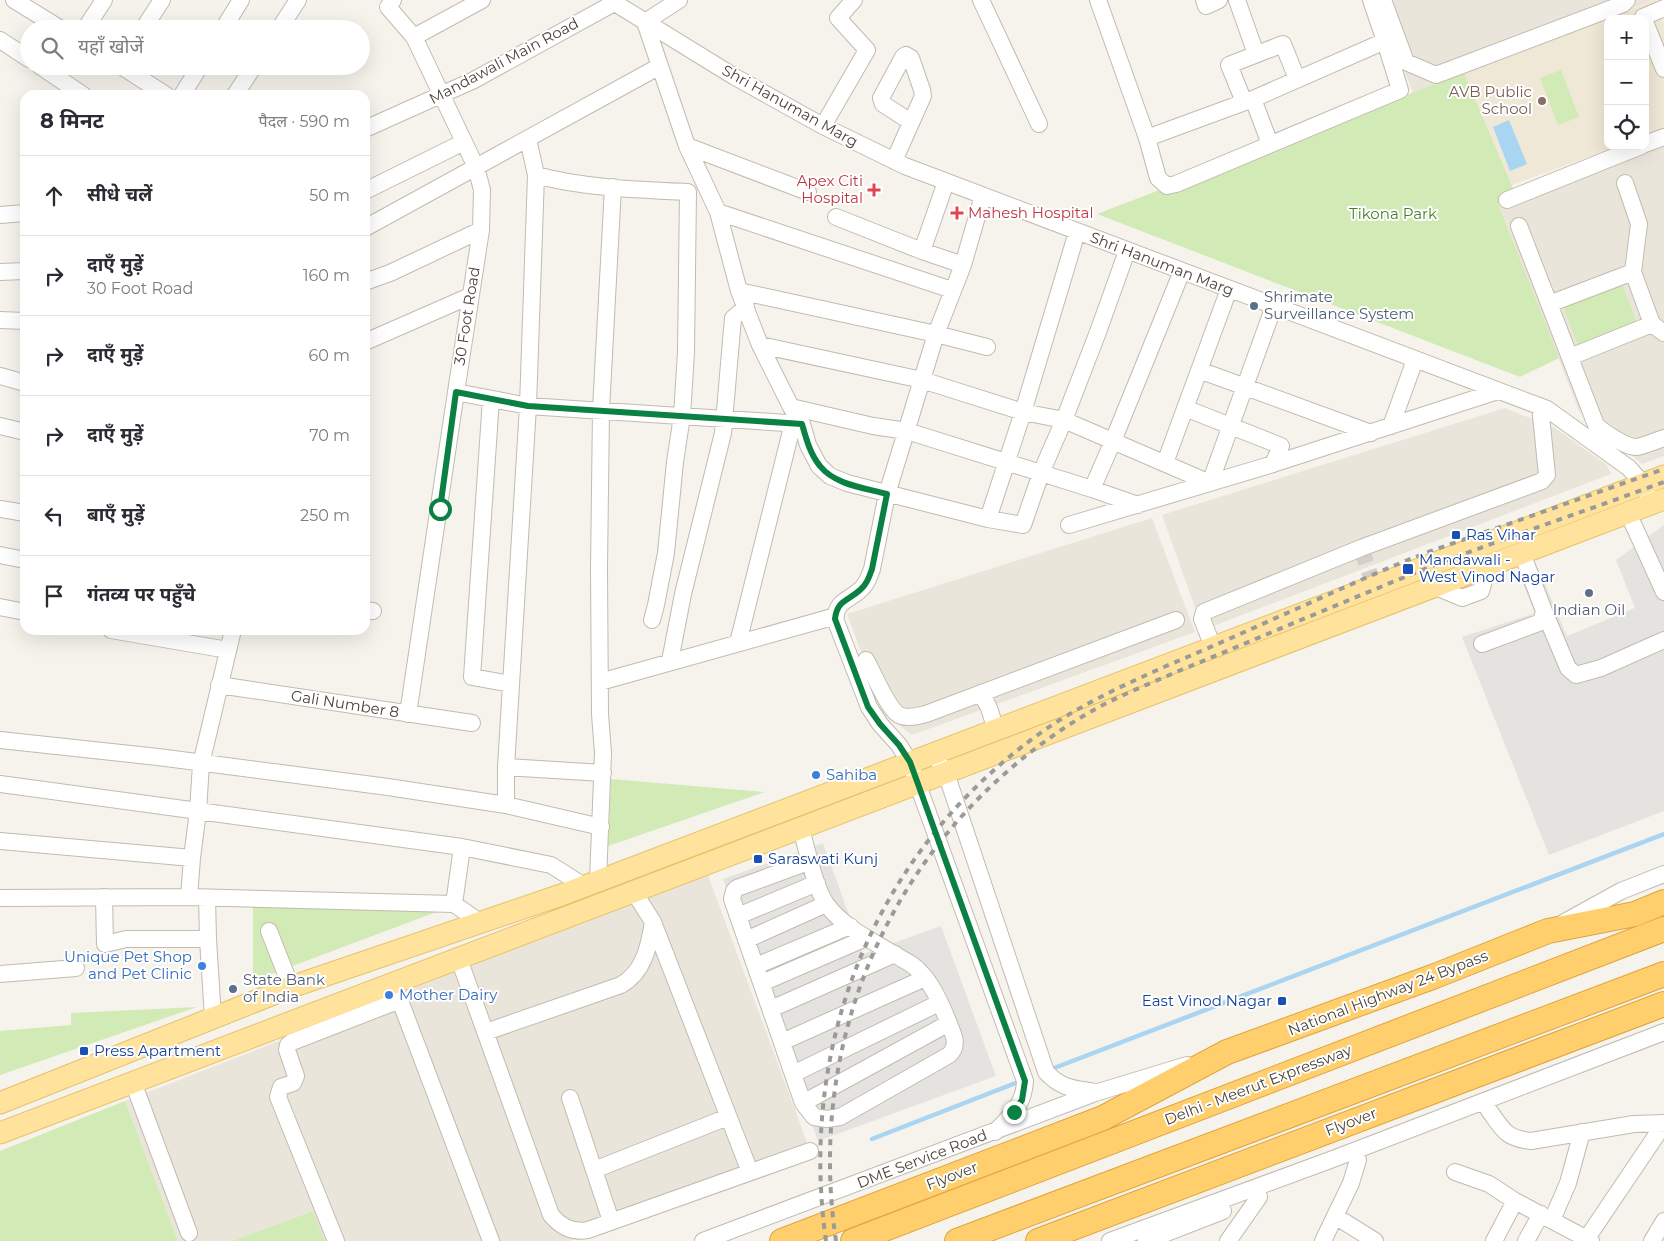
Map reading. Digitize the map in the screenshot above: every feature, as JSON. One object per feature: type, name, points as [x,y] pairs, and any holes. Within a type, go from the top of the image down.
[{"type":"highway","points":[[1548,931],[1635,914],[1664,902]]},
{"type":"highway","name":"Delhi - Meerut Expressway","points":[[853,1241],[1664,930]]},
{"type":"highway","name":"National Highway 24 Bypass","points":[[1227,1052],[1435,976],[1548,931]]},
{"type":"highway","points":[[957,1241],[1664,974]]},
{"type":"highway","name":"Flyover","points":[[1038,1241],[1664,1004]]},
{"type":"highway","name":"Flyover","points":[[782,1241],[1094,1122],[1227,1052]]},
{"type":"main road","points":[[0,1103],[291,987],[591,884],[1664,476]]},
{"type":"main road","points":[[0,1133],[165,1070],[397,992],[459,959],[1658,501]]},
{"type":"main road","points":[[1440,561],[1442,584]]},
{"type":"main road","points":[[153,1042],[165,1070]]},
{"type":"street","points":[[14,0],[40,7],[52,20]]},
{"type":"street","points":[[91,20],[104,0]]},
{"type":"street","points":[[149,20],[162,0]]},
{"type":"street","points":[[229,20],[241,0]]},
{"type":"street","points":[[285,20],[298,0]]},
{"type":"street","points":[[414,37],[482,0]]},
{"type":"street","points":[[679,0],[645,22],[687,146],[718,212],[739,291],[760,345],[819,466],[830,476],[847,484],[988,519],[1022,525],[1098,332],[1127,250]]},
{"type":"street","points":[[823,126],[867,50],[838,18],[854,0]]},
{"type":"street","points":[[981,0],[1039,124]]},
{"type":"street","points":[[1098,0],[1147,138],[1158,178],[1166,186],[1176,184],[1400,90],[1371,0]]},
{"type":"street","points":[[1204,0],[1206,6],[1219,0]]},
{"type":"street","points":[[1237,0],[1256,54]]},
{"type":"street","points":[[1383,0],[1406,62],[1436,75],[1623,4],[1627,0]]},
{"type":"street","name":"Shri Hanuman Marg","points":[[612,1],[735,77],[823,126],[894,161],[1547,409],[1629,468],[1658,501]]},
{"type":"street","name":"Mandawali Main Road","points":[[370,127],[474,80],[612,1]]},
{"type":"street","name":"30 Foot Road","points":[[390,3],[414,37],[476,168],[482,190],[481,230],[408,714]]},
{"type":"street","points":[[1648,15],[1664,8]]},
{"type":"street","points":[[1649,32],[1664,69]]},
{"type":"street","points":[[0,40],[20,53]]},
{"type":"street","points":[[1147,138],[1248,100],[1385,40]]},
{"type":"street","points":[[1270,144],[1229,65],[1283,44],[1297,79]]},
{"type":"street","points":[[370,225],[660,66]]},
{"type":"street","points":[[53,75],[76,90]]},
{"type":"street","points":[[135,75],[158,90]]},
{"type":"street","points":[[185,90],[194,75]]},
{"type":"street","points":[[238,90],[248,75]]},
{"type":"street","points":[[894,161],[911,122]]},
{"type":"street","points":[[1649,142],[1664,136]]},
{"type":"street","points":[[506,805],[506,767],[528,406],[536,175],[528,139]]},
{"type":"street","points":[[370,189],[464,142]]},
{"type":"street","points":[[687,146],[808,192]]},
{"type":"street","points":[[1507,200],[1631,150]]},
{"type":"street","points":[[536,175],[551,179],[612,187],[688,192],[706,187]]},
{"type":"street","points":[[922,252],[946,182]]},
{"type":"street","points":[[1570,356],[1658,328],[1633,272],[1639,224],[1625,183]]},
{"type":"street","points":[[0,784],[462,847],[551,865],[591,884],[601,827],[603,773],[600,714],[599,569],[601,410],[612,187]]},
{"type":"street","points":[[652,620],[666,553],[682,416],[686,352],[688,192]]},
{"type":"street","points":[[983,196],[963,264],[936,334],[887,494],[872,569],[868,580],[860,590],[844,600],[836,610],[836,616],[868,707],[899,745],[910,762],[1025,1081],[1022,1100],[1014,1112],[995,1132]]},
{"type":"street","points":[[718,212],[952,290]]},
{"type":"street","points":[[0,215],[20,214]]},
{"type":"street","points":[[836,217],[922,252],[963,264]]},
{"type":"street","points":[[1519,226],[1596,425],[1631,447],[1664,438]]},
{"type":"street","points":[[370,280],[390,273],[481,230]]},
{"type":"street","points":[[988,519],[1023,412],[1077,232]]},
{"type":"street","points":[[0,272],[20,271]]},
{"type":"street","points":[[1092,488],[1182,271]]},
{"type":"street","points":[[1549,304],[1633,272]]},
{"type":"street","points":[[1166,463],[1229,289]]},
{"type":"street","points":[[739,291],[987,347]]},
{"type":"street","points":[[370,340],[470,296]]},
{"type":"street","points":[[1210,483],[1274,306]]},
{"type":"street","points":[[670,661],[723,432],[733,318],[746,308]]},
{"type":"street","points":[[0,320],[20,321]]},
{"type":"street","points":[[760,345],[922,380],[1023,412],[1064,420],[1210,483]]},
{"type":"street","points":[[1391,426],[1415,360]]},
{"type":"street","points":[[1199,370],[1371,433]]},
{"type":"street","points":[[0,376],[20,382]]},
{"type":"street","points":[[1069,526],[1273,464],[1498,391]]},
{"type":"street","points":[[456,392],[528,406],[725,418],[795,418],[907,431],[1092,488],[1138,505]]},
{"type":"street","points":[[491,398],[472,677],[511,684]]},
{"type":"street","points":[[1213,647],[1202,619],[1204,612],[1361,548],[1542,481],[1547,475],[1540,406]]},
{"type":"street","points":[[1185,408],[1281,446],[1273,464]]},
{"type":"street","points":[[738,642],[795,418]]},
{"type":"street","points":[[0,426],[20,431]]},
{"type":"street","points":[[0,509],[20,512]]},
{"type":"street","points":[[1628,513],[1664,592]]},
{"type":"street","points":[[1522,554],[1568,668],[1576,675],[1601,668],[1664,640]]},
{"type":"street","points":[[0,555],[20,559]]},
{"type":"street","points":[[0,608],[20,611]]},
{"type":"street","points":[[1482,644],[1540,622],[1544,611]]},
{"type":"street","points":[[600,682],[836,616]]},
{"type":"street","points":[[866,660],[892,709],[899,715],[908,717],[926,714],[1176,620]]},
{"type":"street","points":[[140,635],[228,650]]},
{"type":"street","points":[[189,897],[202,764],[232,635]]},
{"type":"street","name":"Gali Number 8","points":[[219,685],[472,723]]},
{"type":"street","points":[[981,693],[989,708],[996,730]]},
{"type":"street","points":[[0,740],[388,787],[506,805],[601,827]]},
{"type":"street","points":[[934,753],[946,773],[1046,1072],[1057,1083],[1068,1088],[1095,1092]]},
{"type":"street","points":[[506,767],[603,773]]},
{"type":"street","points":[[801,829],[811,860],[820,894],[826,904],[866,938],[914,966],[925,978],[940,1003],[956,1040],[955,1048],[949,1055],[840,1117],[827,1119],[814,1117],[803,1103],[732,895],[737,888],[811,860]]},
{"type":"street","points":[[0,841],[192,858]]},
{"type":"street","points":[[454,904],[462,847]]},
{"type":"street","points":[[1548,931],[1622,891],[1664,874]]},
{"type":"street","points":[[738,916],[817,883]]},
{"type":"street","points":[[634,892],[653,922],[750,1172]]},
{"type":"street","points":[[0,898],[189,897],[454,904],[481,923]]},
{"type":"street","points":[[104,898],[105,944],[126,939],[208,938]]},
{"type":"street","points":[[207,898],[213,1018]]},
{"type":"street","points":[[746,940],[826,904]]},
{"type":"street","points":[[486,1032],[621,985],[629,980],[645,958],[653,922]]},
{"type":"street","points":[[756,966],[850,926]]},
{"type":"street","points":[[269,930],[291,987]]},
{"type":"street","points":[[762,983],[866,938]]},
{"type":"street","points":[[771,1008],[895,954]]},
{"type":"street","points":[[459,959],[550,1215],[563,1226],[576,1231],[588,1230],[810,1151]]},
{"type":"street","points":[[0,974],[76,968]]},
{"type":"street","points":[[782,1042],[925,978]]},
{"type":"street","points":[[336,1241],[278,1097],[281,1087],[293,1083],[296,1076],[287,1050],[292,1042],[397,992],[491,1241]]},
{"type":"street","points":[[793,1074],[940,1003]]},
{"type":"street","points":[[803,1103],[949,1023]]},
{"type":"street","points":[[1110,1241],[1333,1159],[1664,1032]]},
{"type":"street","points":[[1146,1241],[1664,1043]]},
{"type":"street","name":"DME Service Road","points":[[703,1241],[995,1132],[1095,1092],[1227,1052]]},
{"type":"street","points":[[133,1082],[189,1233]]},
{"type":"street","points":[[570,1098],[611,1221]]},
{"type":"street","points":[[1488,1109],[1508,1135],[1531,1141],[1634,1124],[1664,1124]]},
{"type":"street","points":[[594,1170],[728,1117]]},
{"type":"street","points":[[1455,1172],[1489,1184],[1515,1201],[1587,1240],[1664,1124]]},
{"type":"street","points":[[1526,1241],[1546,1217],[1568,1183],[1582,1132]]},
{"type":"street","points":[[1323,1241],[1351,1183],[1358,1160]]},
{"type":"street","points":[[1228,1241],[1259,1197]]},
{"type":"street","points":[[1494,1241],[1515,1201]]},
{"type":"street","points":[[1335,1216],[1375,1241]]},
{"type":"shaded area","points":[[1377,0],[1652,0],[1613,15],[1604,15],[1604,19],[1413,93]]},
{"type":"shaded area","name":"AVB Public School","points":[[1656,0],[1664,22],[1664,129],[1649,135],[1649,15],[1613,15]]},
{"type":"shaded area","name":"AVB Public School","points":[[1604,19],[1604,150],[1607,150],[1512,185],[1464,73]]},
{"type":"shaded area","points":[[1664,141],[1664,456],[1642,464],[1579,411],[1498,202],[1640,150],[1649,150],[1649,147]]},
{"type":"shaded area","name":"Ras Vihar","points":[[1505,408],[1555,428],[1607,465],[1611,474],[1203,630],[1162,515]]},
{"type":"shaded area","points":[[1152,518],[1195,632],[912,735],[884,714],[847,614]]},
{"type":"shaded area","points":[[1664,525],[1664,811],[1549,855],[1462,637],[1535,613],[1523,584],[1542,577],[1567,636],[1635,608],[1616,560]]},
{"type":"shaded area","points":[[823,843],[863,954],[941,926],[996,1076],[818,1141],[723,879]]},
{"type":"shaded area","points":[[706,870],[808,1145],[612,1220],[570,1241],[325,1241],[313,1211],[232,1241],[178,1241],[125,1101],[397,995]]},
{"type":"green space","points":[[1561,70],[1579,117],[1558,125],[1540,78]]},
{"type":"green space","name":"Tikona Park","points":[[1464,73],[1516,195],[1498,203],[1559,358],[1520,377],[1097,214]]},
{"type":"green space","points":[[1622,284],[1637,324],[1578,346],[1563,306]]},
{"type":"green space","points":[[611,779],[765,792],[608,846]]},
{"type":"green space","points":[[253,902],[447,908],[253,981]]},
{"type":"green space","points":[[197,1007],[0,1075],[0,1031],[71,1025],[71,1013]]},
{"type":"green space","points":[[125,1101],[178,1241],[0,1241],[0,1151]]},
{"type":"green space","points":[[313,1211],[325,1241],[232,1241]]},
{"type":"water","points":[[1509,120],[1527,164],[1510,171],[1493,127]]},
{"type":"waterway","points":[[1049,1070],[1664,834]]},
{"type":"waterway","points":[[872,1139],[1021,1081]]},
{"type":"tunnel","points":[[1361,548],[1374,586]]},
{"type":"railway","points":[[826,1241],[820,1165],[825,1091],[839,1019],[864,950],[897,885],[940,826],[992,772],[1052,725],[1107,694],[1150,673],[1408,560],[1664,469]]},
{"type":"railway","points":[[836,1241],[830,1162],[836,1085],[852,1010],[879,940],[917,874],[964,814],[1020,760],[1085,715],[1108,702],[1144,686],[1412,574],[1664,482]]},
{"type":"place","name":"AVB Public School","points":[[1542,101]]},
{"type":"place","name":"Apex Citi Hospital","points":[[874,190]]},
{"type":"place","name":"Mahesh Hospital","points":[[957,213]]},
{"type":"place","name":"Shrimate Surveillance System","points":[[1254,306]]},
{"type":"place","name":"Ras Vihar","points":[[1456,535]]},
{"type":"place","name":"Mandawali - West Vinod Nagar","points":[[1408,569]]},
{"type":"place","name":"Indian Oil","points":[[1589,593]]},
{"type":"place","name":"Sahiba","points":[[816,775]]},
{"type":"place","name":"Saraswati Kunj","points":[[758,859]]},
{"type":"place","name":"Unique Pet Shop and Pet Clinic","points":[[202,966]]},
{"type":"place","name":"State Bank of India","points":[[233,989]]},
{"type":"place","name":"Mother Dairy","points":[[389,995]]},
{"type":"place","name":"East Vinod Nagar","points":[[1282,1001]]},
{"type":"place","name":"Press Apartment","points":[[84,1051]]},
{"type":"route","points":[[440,509],[456,392],[528,406],[802,424],[808,445],[819,466],[830,476],[847,484],[887,494],[872,569],[868,580],[860,590],[844,600],[836,610],[835,619],[868,707],[899,745],[910,762],[918,784],[1025,1081],[1025,1092],[1014,1112]]}]
